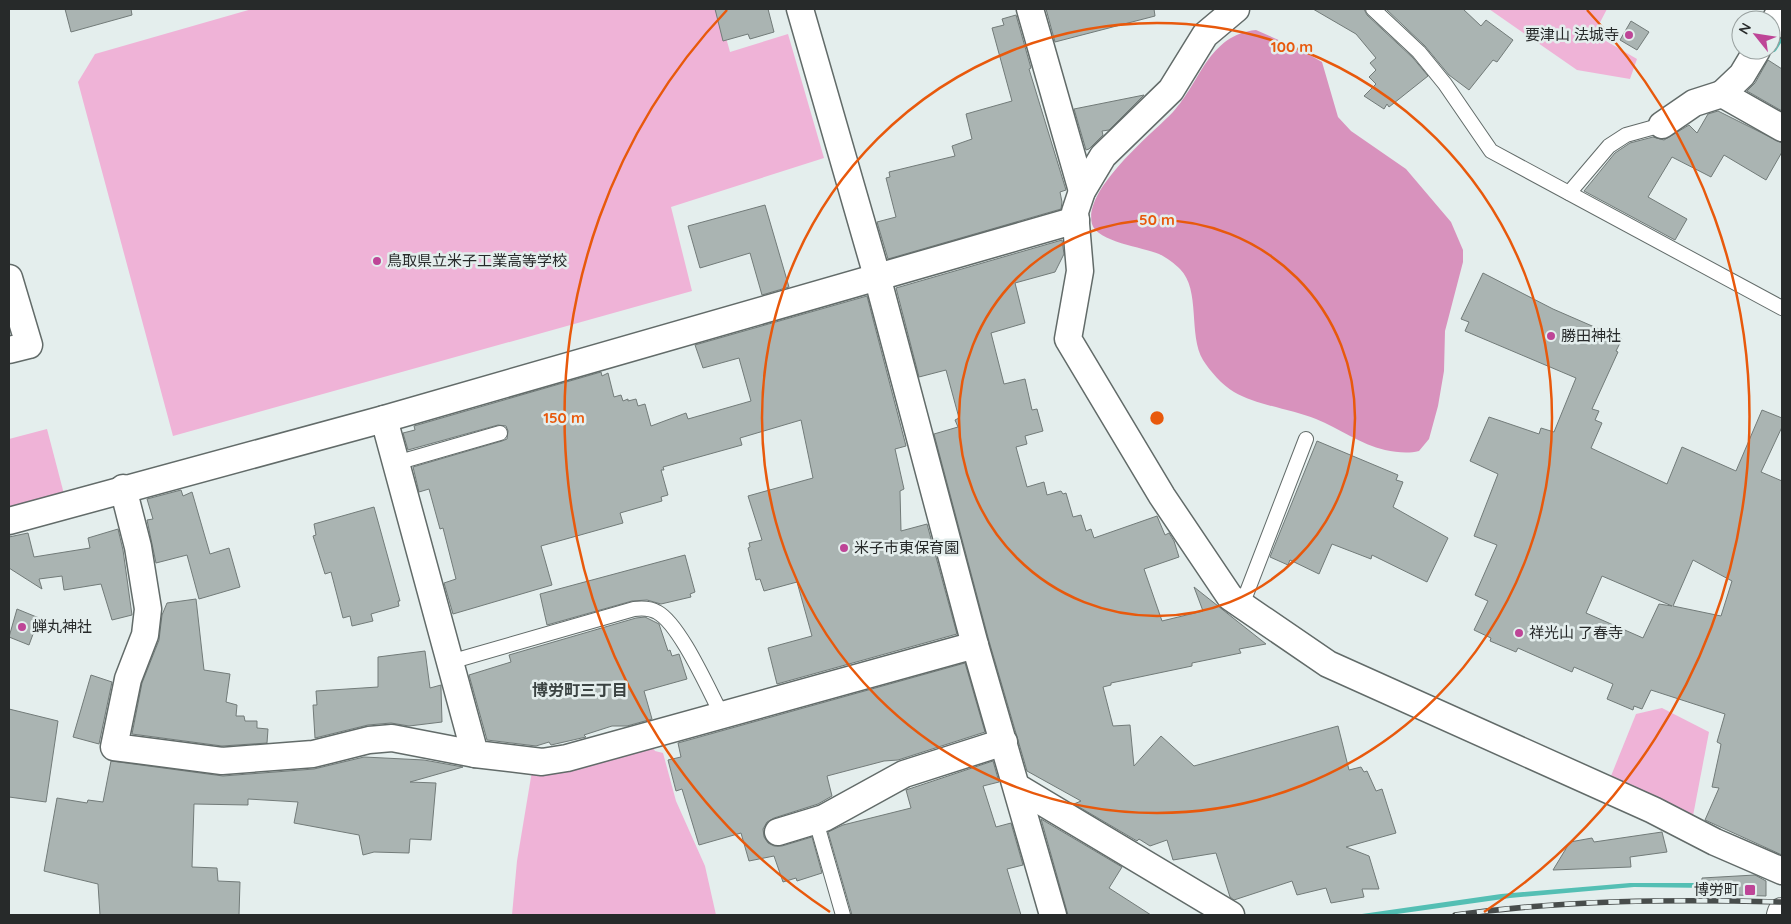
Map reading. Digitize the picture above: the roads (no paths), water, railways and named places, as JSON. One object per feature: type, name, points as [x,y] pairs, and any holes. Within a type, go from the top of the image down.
[{"type":"street","points":[[800,9],[877,276],[975,645],[1053,915]]},
{"type":"street","points":[[1030,9],[1082,191]]},
{"type":"street","points":[[1236,9],[1205,35],[1171,90],[1103,156],[1082,191],[1075,212],[1080,271],[1068,339],[1191,540],[1230,597],[1328,664],[1653,810],[1715,842],[1782,871]]},
{"type":"street","points":[[1662,125],[1694,103],[1722,94],[1742,75],[1752,60]]},
{"type":"street","points":[[1722,94],[1782,128]]},
{"type":"street","points":[[9,521],[123,488],[384,419],[1076,220]]},
{"type":"street","points":[[9,278],[29,345],[9,350]]},
{"type":"street","points":[[384,419],[475,754]]},
{"type":"street","points":[[123,488],[138,547],[148,609],[145,635],[128,679],[114,747],[222,761],[314,754],[369,740],[392,738],[475,754],[542,762],[559,760],[975,645]]},
{"type":"street","points":[[778,832],[824,818],[904,774],[1004,742]]},
{"type":"street","points":[[1017,787],[1230,915]]},
{"type":"lane","points":[[1373,9],[1419,52],[1445,84],[1491,151],[1782,308]]},
{"type":"lane","points":[[1570,193],[1610,146],[1626,135],[1662,125]]},
{"type":"lane","points":[[396,463],[500,433]]},
{"type":"lane","points":[[1242,605],[1306,438]]},
{"type":"lane","points":[[450,662],[634,609],[647,608],[665,618],[677,633],[722,715]]},
{"type":"lane","points":[[816,820],[843,915]]},
{"type":"water","points":[[1630,883],[1707,883],[1709,888],[1634,887],[1510,898],[1390,915],[1355,915],[1501,894]]},
{"type":"railway","points":[[1455,915],[1537,906],[1619,902],[1782,902]]},
{"type":"place","name":"要津山 法城寺","points":[[1629,35]]},
{"type":"place","name":"鳥取県立米子工業高等学校","points":[[377,261]]},
{"type":"place","name":"勝田神社","points":[[1551,336]]},
{"type":"place","name":"米子市東保育園","points":[[844,548]]},
{"type":"place","name":"蝉丸神社","points":[[22,627]]},
{"type":"place","name":"祥光山 了春寺","points":[[1519,633]]},
{"type":"place","name":"博労町","points":[[1750,890]]},
{"type":"district","name":"博労町三丁目","points":[[580,690]]}]
